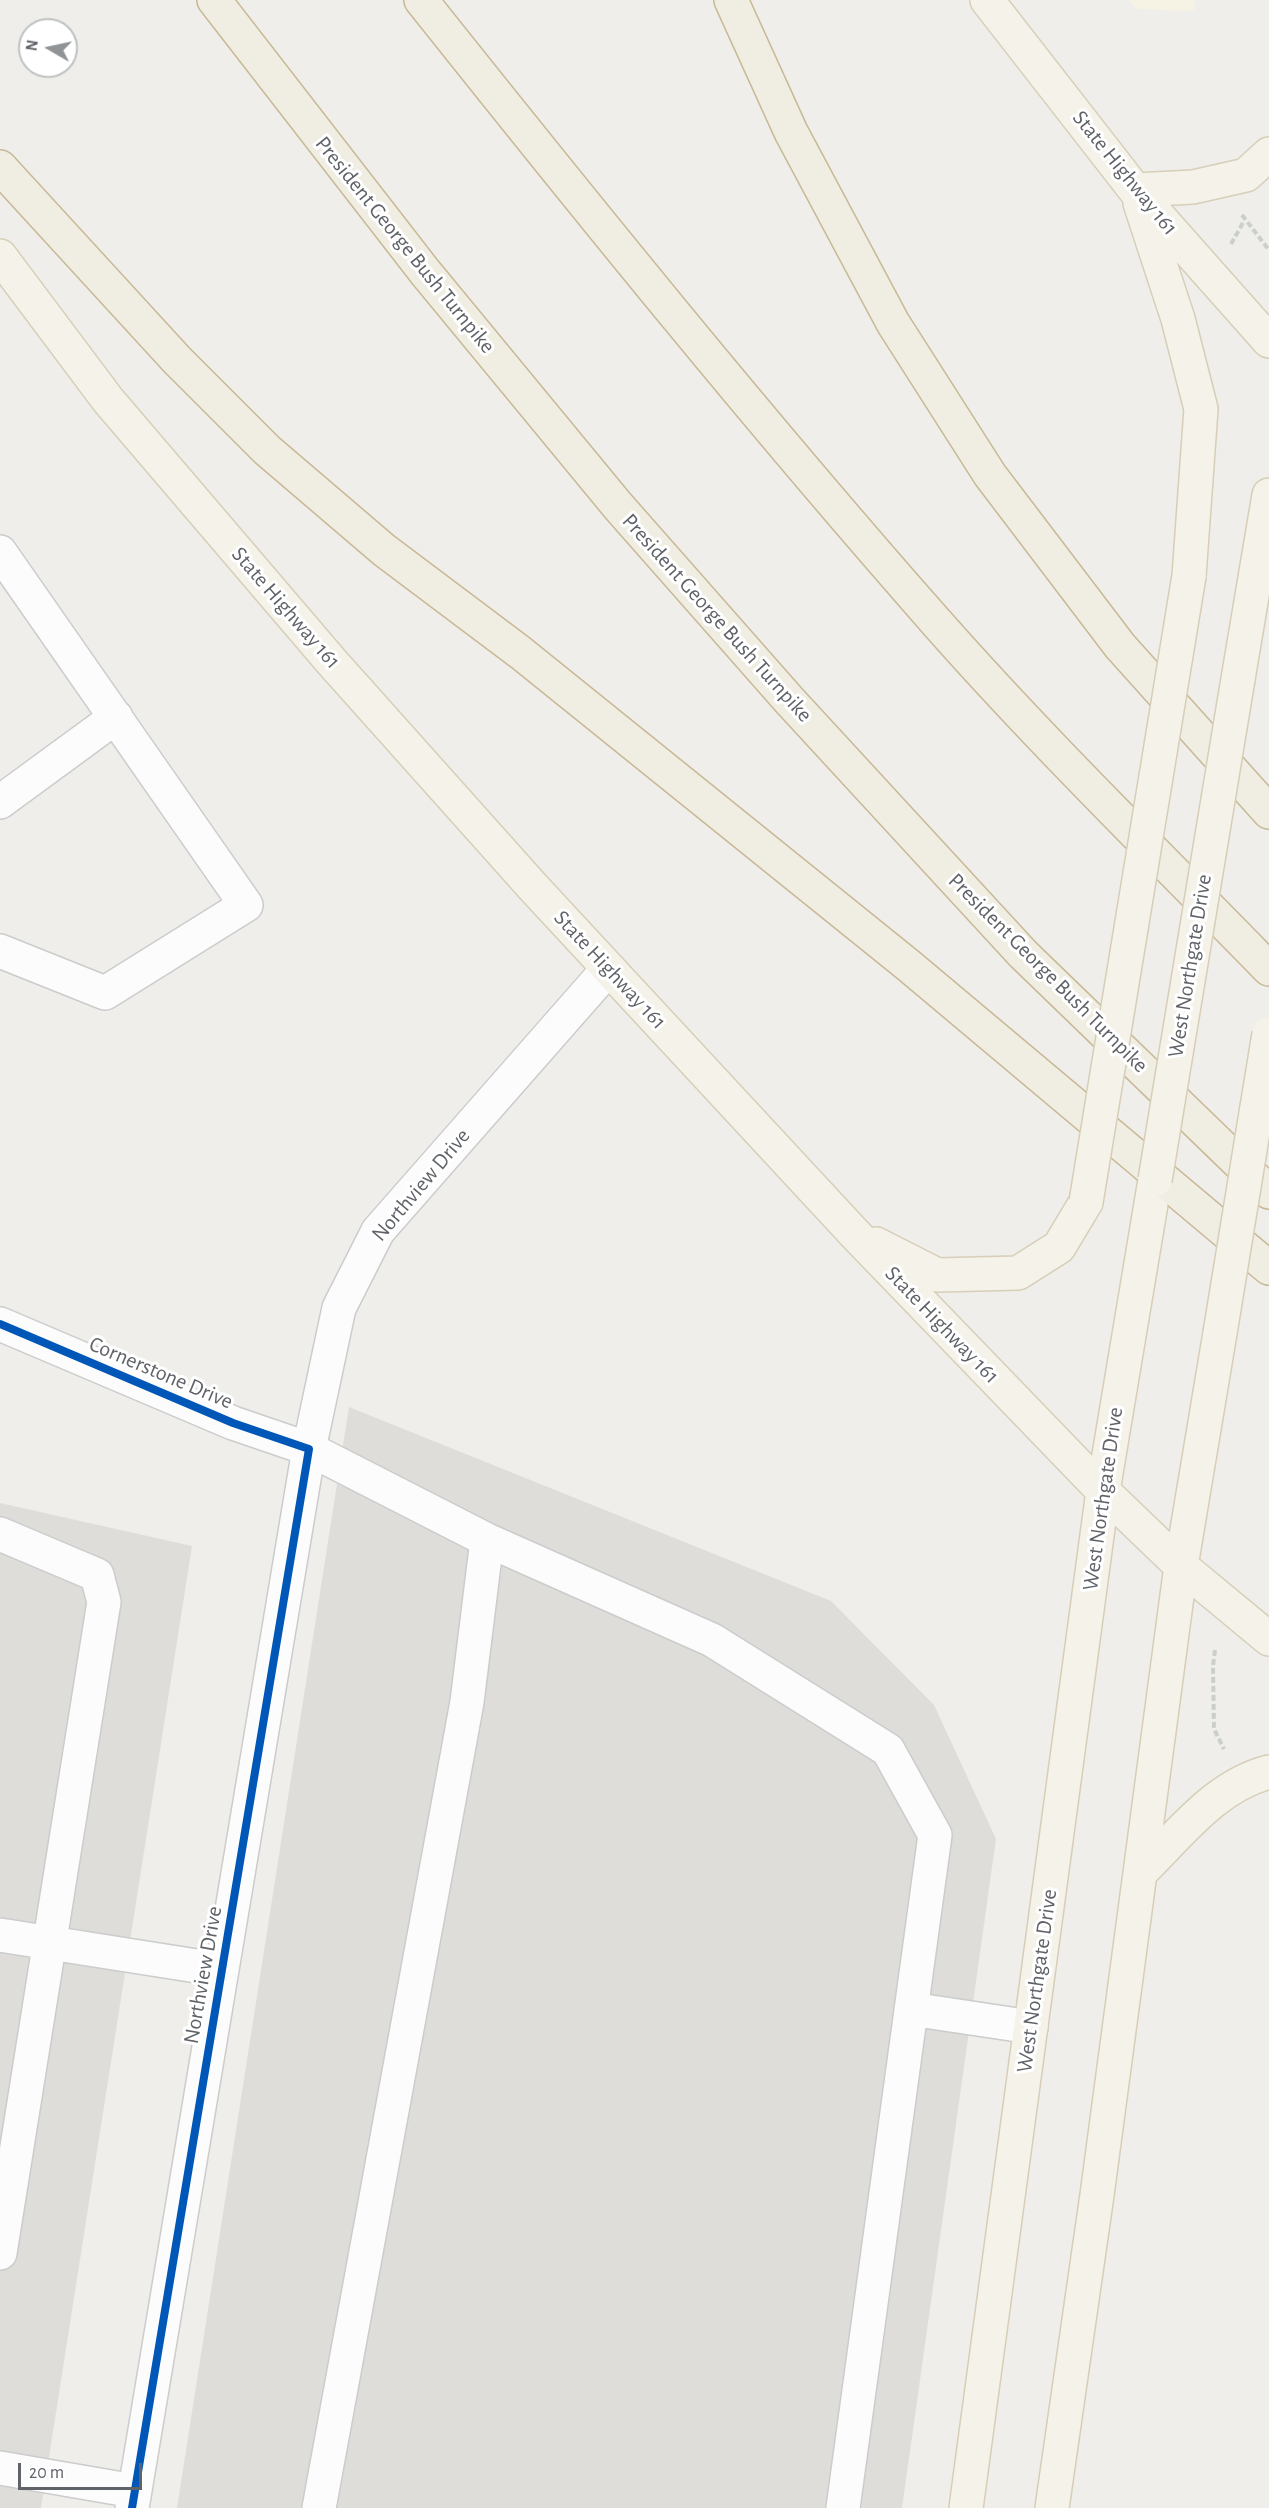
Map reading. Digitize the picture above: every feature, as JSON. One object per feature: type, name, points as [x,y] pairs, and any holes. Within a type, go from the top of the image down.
[{"type":"highway","name":"President George Bush Turnpike","points":[[214,0],[455,308],[618,506],[789,700],[1023,954],[1269,1192]]},
{"type":"highway","points":[[421,0],[592,214],[781,441],[939,625],[1100,796],[1269,969]]},
{"type":"highway","points":[[731,0],[791,132],[892,323],[990,475],[1120,646],[1269,812]]},
{"type":"highway","points":[[0,167],[177,360],[267,450],[384,550],[521,653],[908,965],[1269,1268]]},
{"type":"main road","name":"State Highway 161","points":[[987,0],[1135,190],[1269,341]]},
{"type":"main road","points":[[855,1234],[938,1275],[1018,1273],[1059,1247],[1086,1203],[1190,576],[1201,409],[1178,320],[1135,190],[1193,187],[1246,175],[1269,154]]},
{"type":"main road","name":"State Highway 161","points":[[0,256],[108,400],[315,643],[608,969],[855,1234],[1102,1491],[1182,1566],[1269,1639]]},
{"type":"main road","name":"West Northgate Drive","points":[[966,2508],[1102,1491],[1269,495]]},
{"type":"main road","points":[[1052,2508],[1142,1872],[1182,1566],[1269,1034]]},
{"type":"main road","points":[[1142,1872],[1213,1800],[1240,1782],[1269,1772]]},
{"type":"street","points":[[0,552],[246,905],[105,993],[0,951]]},
{"type":"street","points":[[0,802],[116,717]]},
{"type":"street","name":"Northview Drive","points":[[133,2500],[309,1449],[339,1308],[378,1231],[608,969]]},
{"type":"street","name":"Cornerstone Drive","points":[[0,1324],[233,1423],[309,1449],[487,1540],[712,1640],[888,1750],[936,1835],[843,2508]]},
{"type":"street","points":[[0,1534],[97,1575],[104,1602],[0,2253]]},
{"type":"street","points":[[319,2508],[467,1702],[487,1540]]},
{"type":"street","points":[[0,1935],[222,1970]]},
{"type":"street","points":[[911,2009],[1031,2027]]},
{"type":"street","points":[[0,2469],[133,2500]]},
{"type":"path","points":[[1240,210],[1244,221],[1269,250]]},
{"type":"path","points":[[1226,253],[1244,221]]},
{"type":"path","points":[[1215,1650],[1212,1666],[1214,1729],[1227,1755]]},
{"type":"shaded area","points":[[1129,0],[1195,0],[1193,11],[1137,9]]},
{"type":"shaded area","points":[[349,1407],[831,1601],[934,1705],[996,1839],[902,2508],[177,2508]]},
{"type":"shaded area","points":[[0,1503],[192,1546],[41,2508],[0,2508]]},
{"type":"cycle path","points":[[0,1324],[233,1423],[309,1449],[132,2508]]}]
